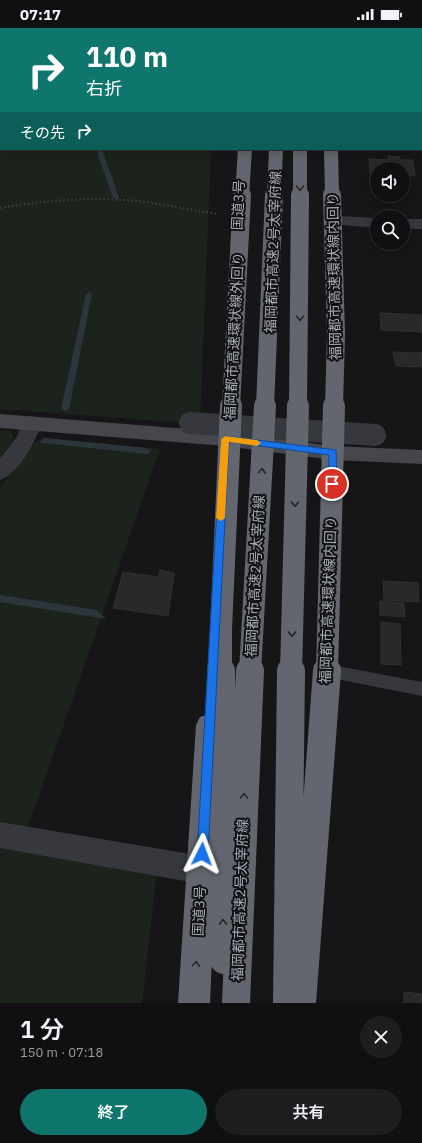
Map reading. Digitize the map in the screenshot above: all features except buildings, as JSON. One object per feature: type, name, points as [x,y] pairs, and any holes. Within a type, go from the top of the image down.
[{"type":"highway","name":"国道3号","points":[[194,1003],[240,150]]},
{"type":"highway","name":"福岡都市高速環状線外回り","points":[[224,1003],[221,629],[234,327],[245,150]]},
{"type":"highway","name":"福岡都市高速2号太宰府線","points":[[236,1003],[251,645],[270,330],[276,150]]},
{"type":"highway","name":"福岡都市高速2号太宰府線","points":[[287,1003],[291,654],[300,331],[300,150]]},
{"type":"highway","name":"福岡都市高速環状線内回り","points":[[302,1003],[328,656],[336,334],[331,150]]},
{"type":"highway","points":[[313,1003],[314,921],[327,671],[333,452],[338,221],[335,150]]},
{"type":"street","points":[[338,221],[370,223]]},
{"type":"street","points":[[410,224],[422,224]]},
{"type":"street","points":[[0,421],[225,439],[333,452],[422,457]]},
{"type":"street","points":[[0,472],[25,441],[32,423]]},
{"type":"street","points":[[190,423],[375,435]]},
{"type":"street","points":[[0,835],[202,870]]},
{"type":"lane","points":[[327,671],[422,689]]},
{"type":"path","points":[[0,208],[32,202],[136,201],[219,214]]},
{"type":"shaded area","points":[[0,150],[211,150],[200,424],[0,409]]},
{"type":"shaded area","points":[[0,430],[10,431],[14,439],[0,457]]},
{"type":"shaded area","points":[[44,438],[160,449],[28,827],[0,822],[0,488],[35,442]]},
{"type":"shaded area","points":[[0,595],[97,610],[106,619],[0,602]]},
{"type":"shaded area","points":[[0,843],[157,871],[142,1003],[0,1003]]},
{"type":"waterway","points":[[100,152],[116,198]]},
{"type":"waterway","points":[[65,409],[89,294]]},
{"type":"waterway","points":[[45,441],[147,451]]},
{"type":"slow traffic","points":[[221,518],[225,439],[257,443]]},
{"type":"route","points":[[202,854],[225,439],[333,452],[332,484]]}]
